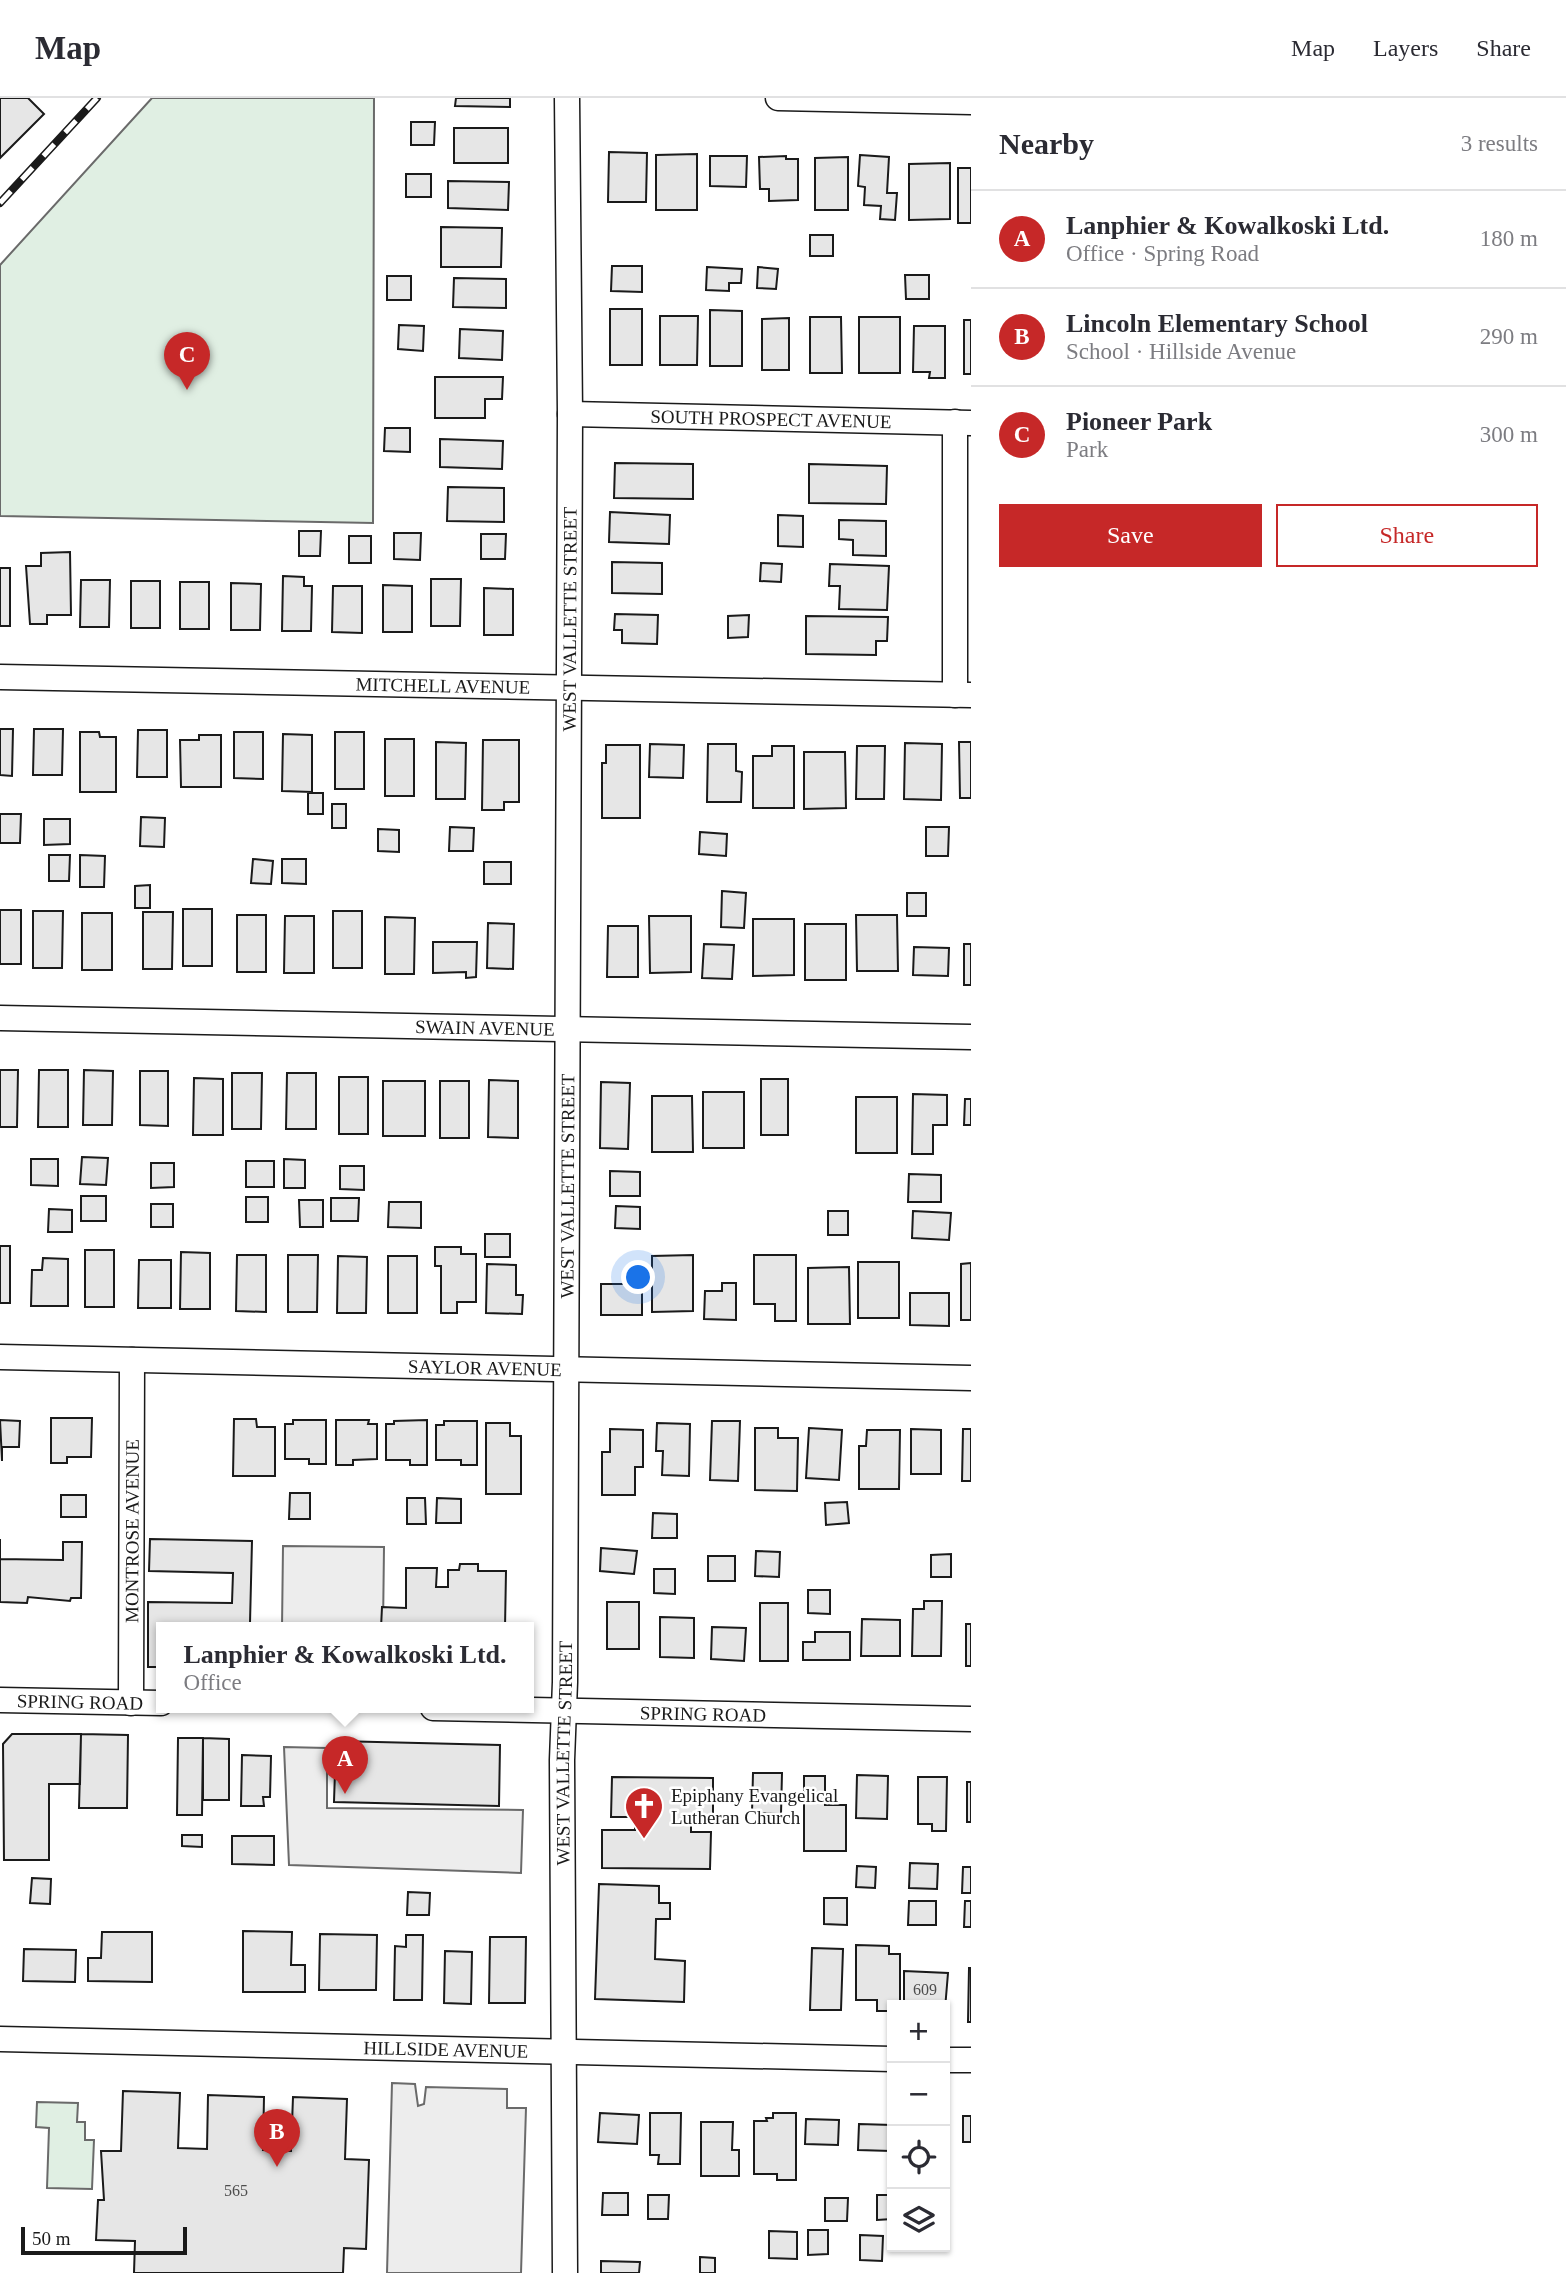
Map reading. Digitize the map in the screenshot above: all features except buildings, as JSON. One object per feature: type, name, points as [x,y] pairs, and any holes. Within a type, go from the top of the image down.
[{"type":"street","name":"WEST VALLETTE STREET","points":[[565,2273],[562,1760],[565,1711],[570,414],[567,98]]},
{"type":"street","points":[[778,98],[971,102]]},
{"type":"street","name":"SOUTH PROSPECT AVENUE","points":[[570,414],[963,423]]},
{"type":"street","points":[[963,423],[963,695]]},
{"type":"street","name":"MITCHELL AVENUE","points":[[0,677],[963,695]]},
{"type":"street","name":"SWAIN AVENUE","points":[[0,1018],[568,1027],[971,1037]]},
{"type":"street","name":"SAYLOR AVENUE","points":[[0,1357],[971,1378]]},
{"type":"street","name":"MONTROSE AVENUE","points":[[131,1703],[132,1360]]},
{"type":"street","name":"SPRING ROAD","points":[[0,1700],[156,1703]]},
{"type":"street","name":"SPRING ROAD","points":[[534,1710],[971,1719]]},
{"type":"street","name":"HILLSIDE AVENUE","points":[[0,2039],[887,2059]]},
{"type":"street","points":[[950,2060],[971,2060]]},
{"type":"green space","points":[[152,98],[374,98],[373,523],[0,516],[0,265]]},
{"type":"green space","points":[[37,2102],[78,2103],[77,2122],[85,2122],[85,2140],[94,2140],[92,2189],[47,2188],[49,2128],[36,2127]]},
{"type":"shaded area","points":[[283,1546],[384,1547],[383,1622],[282,1622]]},
{"type":"shaded area","points":[[284,1747],[327,1748],[327,1808],[523,1810],[521,1873],[289,1865]]},
{"type":"shaded area","points":[[392,2083],[415,2084],[418,2106],[424,2104],[426,2087],[507,2089],[507,2108],[526,2108],[521,2273],[387,2273]]},
{"type":"railway","points":[[0,203],[97,98]]},
{"type":"place","name":"Pioneer Park","points":[[187,390]]},
{"type":"place","name":"Lanphier & Kowalkoski Ltd.","points":[[345,1794]]},
{"type":"place","name":"Epiphany Evangelical Lutheran Church","points":[[644,1840]]},
{"type":"place","name":"Lincoln Elementary School","points":[[277,2167]]}]
